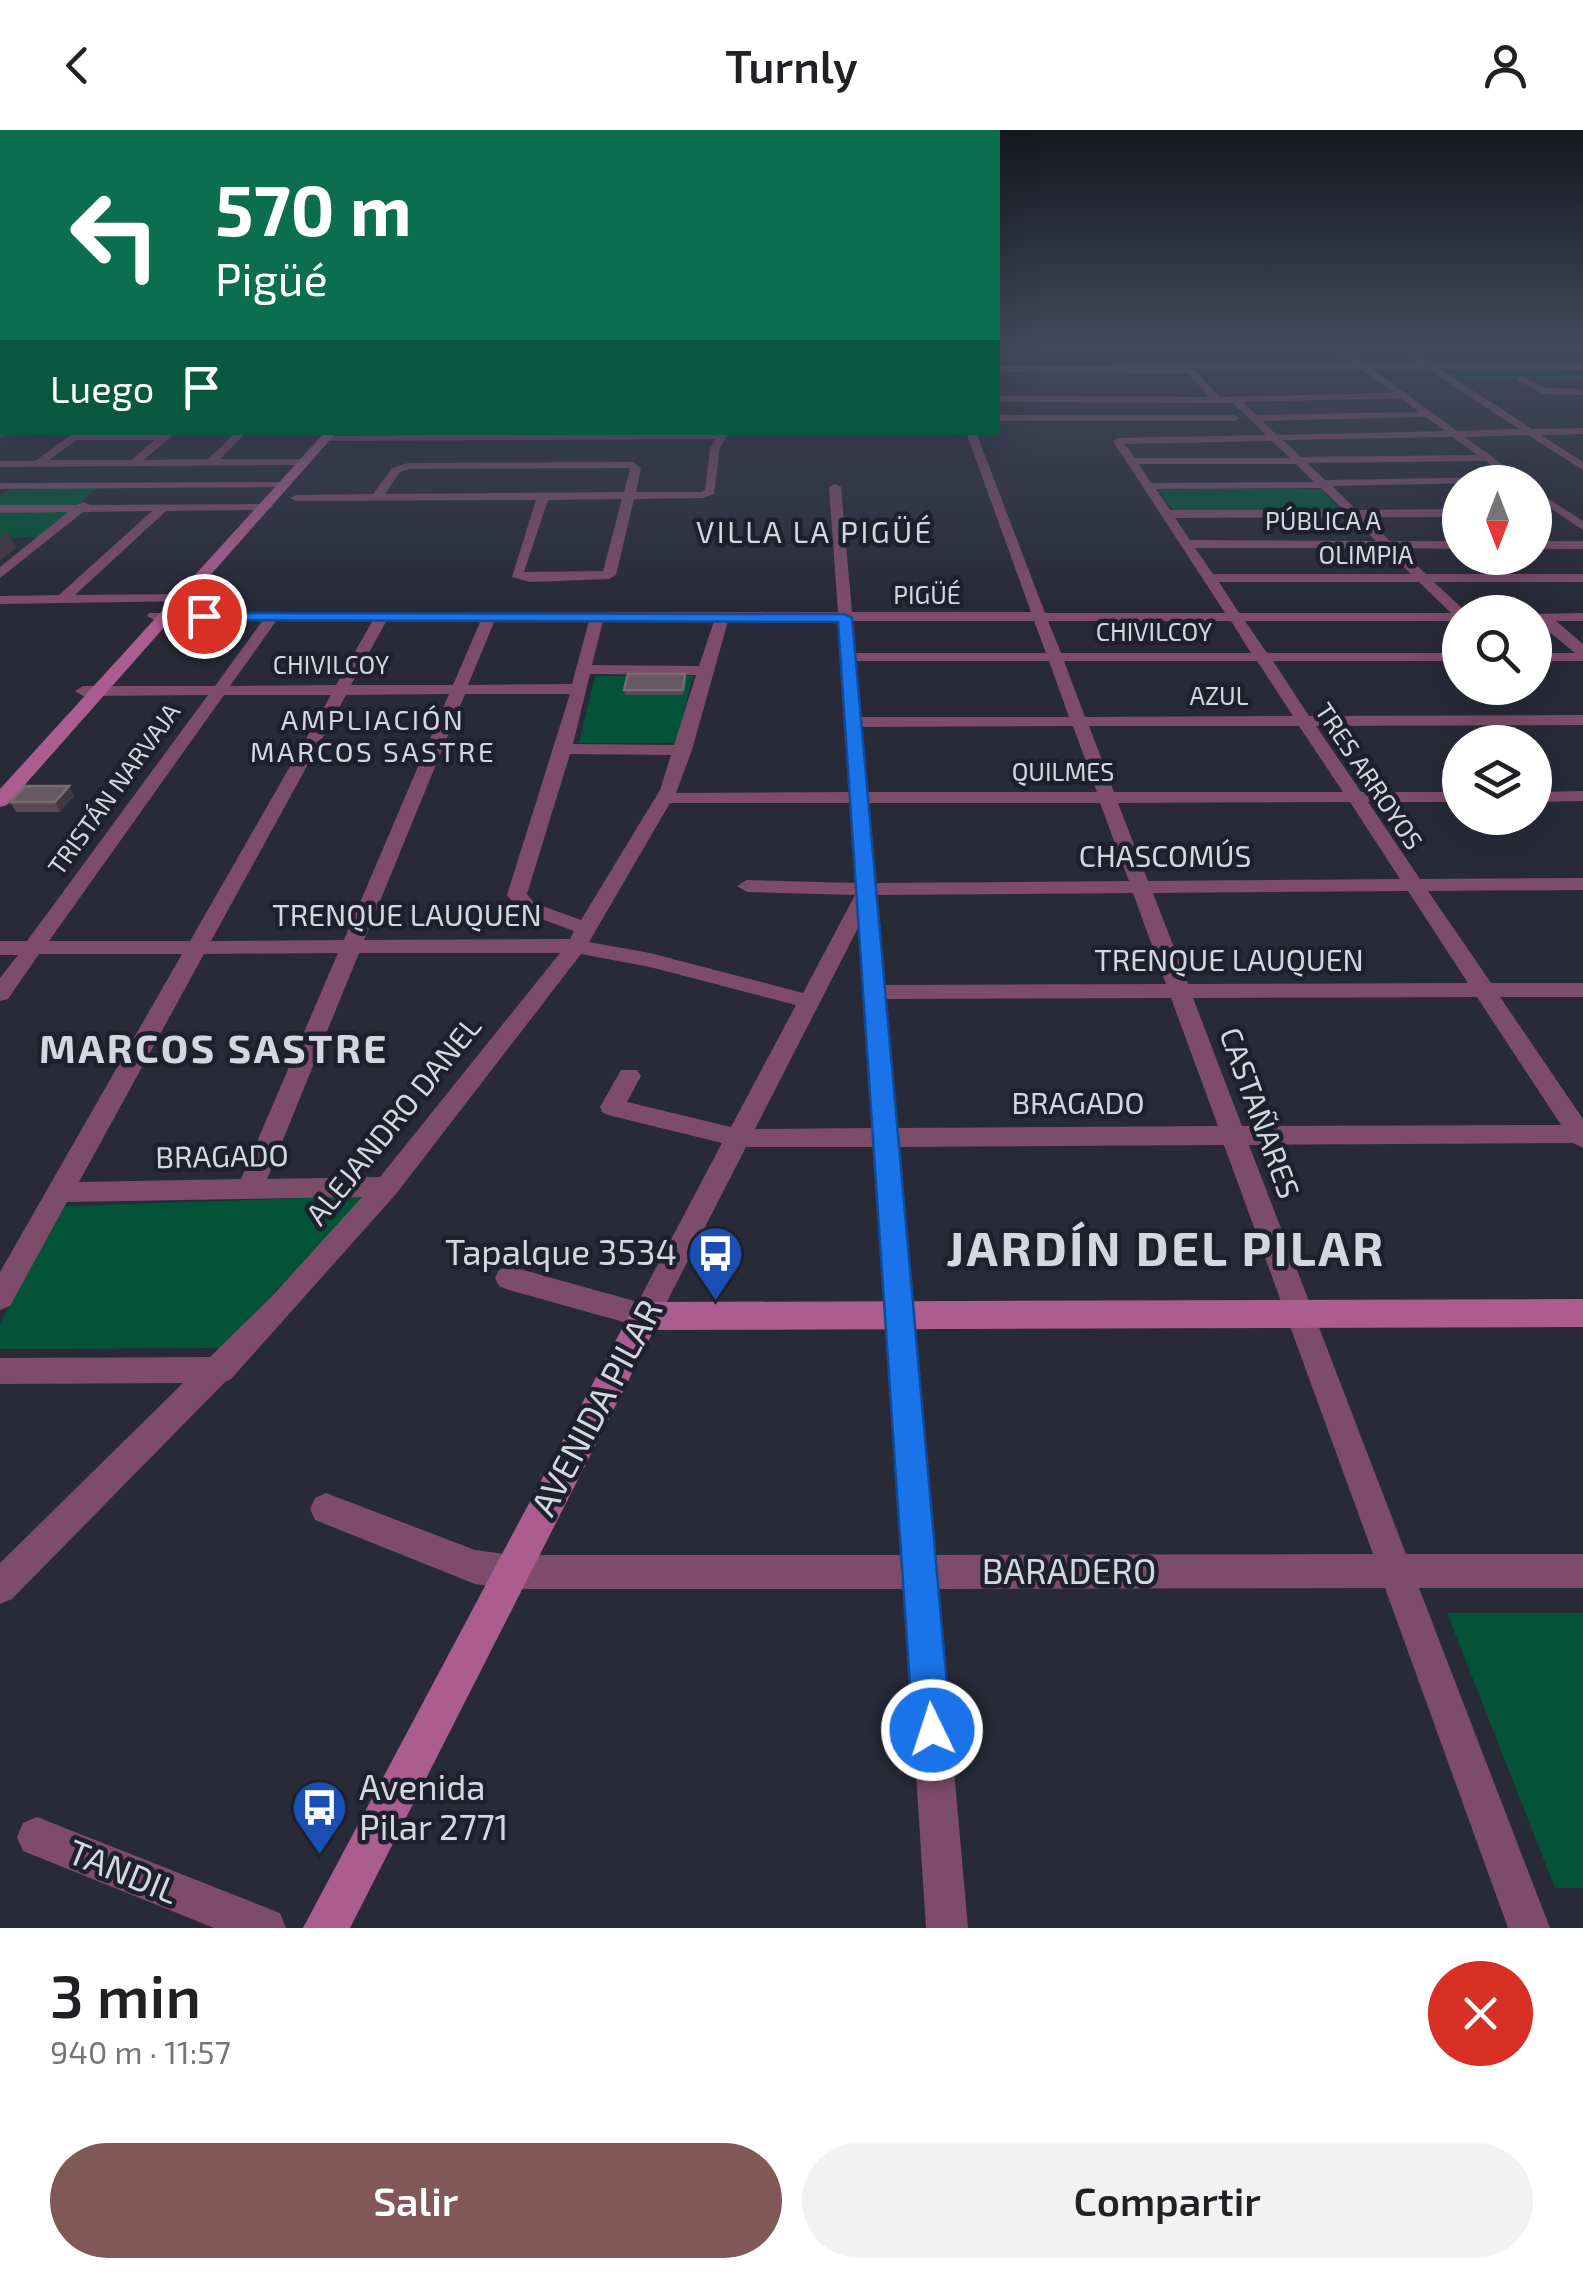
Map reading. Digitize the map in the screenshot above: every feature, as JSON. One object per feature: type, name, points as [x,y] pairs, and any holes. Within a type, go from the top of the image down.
[{"type":"main road","points":[[0,802],[92,691],[326,435]]},
{"type":"main road","points":[[0,778],[92,691]]},
{"type":"main road","points":[[645,1316],[1583,1313]]},
{"type":"main road","name":"AVENIDA PILAR","points":[[326,1928],[645,1316]]},
{"type":"street","name":"TRES ARROYOS","points":[[1115,433],[1232,616],[1582,1136]]},
{"type":"street","points":[[1269,433],[1442,597]]},
{"type":"street","points":[[1359,433],[1365,438]]},
{"type":"street","points":[[1450,433],[1495,465]]},
{"type":"street","points":[[1120,440],[1365,438],[1457,433]]},
{"type":"street","points":[[1529,433],[1583,467]]},
{"type":"street","points":[[3,488],[78,435],[168,435]]},
{"type":"street","points":[[0,574],[168,435]]},
{"type":"street","points":[[210,463],[239,435]]},
{"type":"street","points":[[326,435],[465,435],[448,465]]},
{"type":"street","points":[[296,498],[708,494],[715,448],[723,435]]},
{"type":"street","name":"CASTAÑARES","points":[[972,435],[1529,1928]]},
{"type":"street","points":[[1132,462],[1485,458]]},
{"type":"street","points":[[1388,459],[1417,482]]},
{"type":"street","points":[[0,464],[299,462]]},
{"type":"street","points":[[376,498],[398,468],[633,465],[636,468],[610,575],[524,578],[517,574],[543,497]]},
{"type":"street","points":[[1148,486],[1442,482]]},
{"type":"street","points":[[3,488],[280,485]]},
{"type":"street","points":[[835,487],[948,1928]]},
{"type":"street","points":[[1552,504],[1583,526]]},
{"type":"street","points":[[0,510],[260,507]]},
{"type":"street","points":[[63,599],[162,508]]},
{"type":"street","points":[[1552,511],[1583,510]]},
{"type":"street","points":[[1167,514],[1442,514]]},
{"type":"street","points":[[13,541],[40,540]]},
{"type":"street","name":"PÚBLICA A","points":[[1187,544],[1442,546]]},
{"type":"street","points":[[1552,545],[1583,546]]},
{"type":"street","name":"OLIMPIA","points":[[1208,578],[1583,578]]},
{"type":"street","name":"PIGÜÉ","points":[[0,600],[63,599],[273,616],[722,619],[1442,615]]},
{"type":"street","name":"TRISTÁN NARVAJA","points":[[0,994],[273,616]]},
{"type":"street","points":[[3,1288],[382,617]]},
{"type":"street","points":[[1552,617],[1583,617]]},
{"type":"street","points":[[250,1189],[489,618]]},
{"type":"street","points":[[581,937],[527,907],[517,895],[563,748],[597,618]]},
{"type":"street","name":"ALEJANDRO DANEL","points":[[0,1587],[221,1370],[386,1186],[581,937],[665,798],[684,750],[722,619]]},
{"type":"street","points":[[1552,628],[1583,654]]},
{"type":"street","points":[[1552,656],[1583,654]]},
{"type":"street","name":"CHIVILCOY","points":[[848,657],[1442,657]]},
{"type":"street","points":[[584,670],[706,671]]},
{"type":"street","name":"CHIVILCOY","points":[[92,691],[579,689]]},
{"type":"street","name":"AZUL","points":[[855,722],[1583,720]]},
{"type":"street","points":[[563,748],[684,750]]},
{"type":"street","points":[[1552,796],[1583,796]]},
{"type":"street","name":"QUILMES","points":[[665,798],[1442,797]]},
{"type":"street","name":"CHASCOMÚS","points":[[747,886],[868,889],[1583,884]]},
{"type":"street","name":"AVENIDA PILAR","points":[[645,1316],[868,889]]},
{"type":"street","name":"TRENQUE LAUQUEN","points":[[0,948],[352,947],[581,937],[650,960],[807,1001]]},
{"type":"street","name":"TRENQUE LAUQUEN","points":[[876,992],[1583,990]]},
{"type":"street","name":"BRAGADO","points":[[629,1076],[612,1107],[738,1138],[1582,1136]]},
{"type":"street","name":"BRAGADO","points":[[59,1192],[386,1186]]},
{"type":"street","points":[[509,1278],[645,1316]]},
{"type":"street","points":[[0,1370],[221,1370]]},
{"type":"street","name":"BARADERO","points":[[326,1509],[475,1567],[511,1572],[1583,1571]]},
{"type":"street","name":"TANDIL","points":[[37,1837],[265,1928]]},
{"type":"green space","points":[[11,488],[98,488],[75,507],[0,507],[0,496]]},
{"type":"green space","points":[[1158,489],[1321,489],[1343,513],[1174,512]]},
{"type":"green space","points":[[0,511],[72,511],[38,537],[0,538]]},
{"type":"green space","points":[[595,676],[693,676],[676,743],[579,743]]},
{"type":"green space","points":[[369,1196],[220,1348],[0,1349],[0,1323],[65,1206]]},
{"type":"green space","points":[[1447,1613],[1583,1613],[1583,1888],[1555,1888]]},
{"type":"building","points":[[628,674],[685,674],[683,690],[624,690]]},
{"type":"building","points":[[25,786],[69,786],[55,802],[10,802]]},
{"type":"place","name":"Tapalque 3534","points":[[716,1302]]},
{"type":"place","name":"Avenida Pilar 2771","points":[[320,1857]]},
{"type":"district","name":"VILLA LA PIGÜÉ","points":[[815,533]]},
{"type":"district","name":"AMPLIACIÓN MARCOS SASTRE","points":[[373,736]]},
{"type":"district","name":"MARCOS SASTRE","points":[[214,1049]]},
{"type":"district","name":"JARDÍN DEL PILAR","points":[[1166,1249]]},
{"type":"route","points":[[204,616],[844,618],[932,1730]]}]
